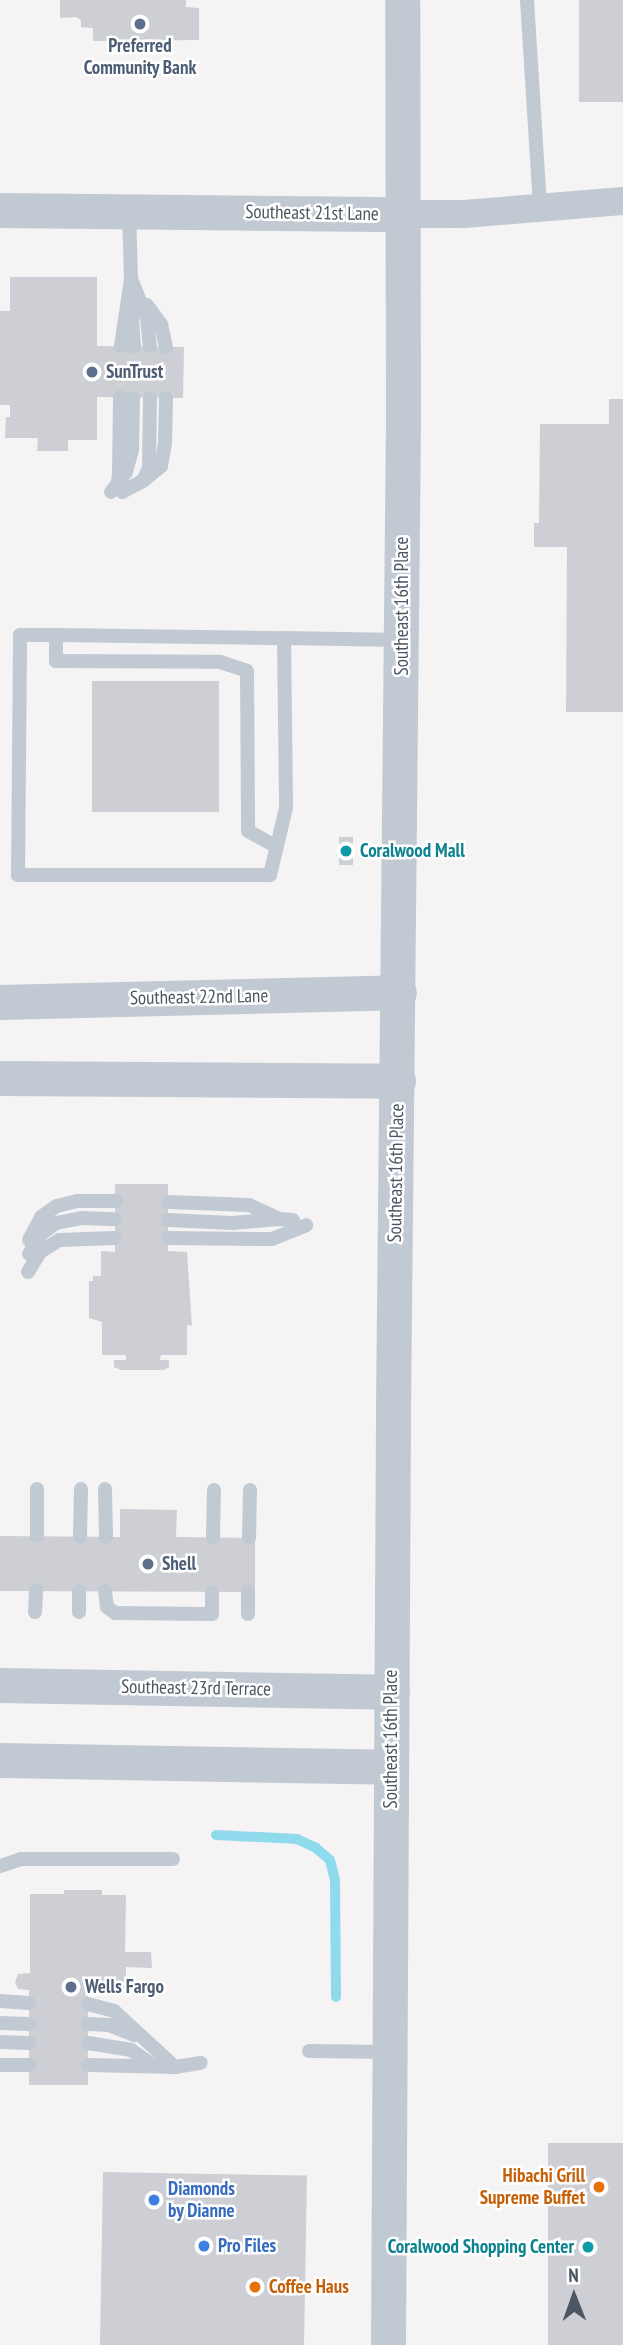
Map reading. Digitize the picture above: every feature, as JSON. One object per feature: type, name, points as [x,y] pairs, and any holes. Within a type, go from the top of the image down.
[{"type":"street","name":"Southeast 16th Place","points":[[388,2345],[402,640],[402,0]]},
{"type":"street","name":"Southeast 21st Lane","points":[[0,210],[464,214],[623,201]]},
{"type":"street","name":"Southeast 22nd Lane","points":[[0,1002],[399,992]]},
{"type":"street","points":[[0,1078],[398,1081]]},
{"type":"street","name":"Southeast 23rd Terrace","points":[[0,1685],[392,1692]]},
{"type":"street","points":[[0,1760],[391,1767]]},
{"type":"lane","points":[[527,0],[540,208]]},
{"type":"lane","points":[[127,346],[133,289],[129,211]]},
{"type":"lane","points":[[133,289],[147,319],[150,346]]},
{"type":"lane","points":[[133,289],[161,324],[166,347]]},
{"type":"lane","points":[[143,481],[150,459],[150,397]]},
{"type":"lane","points":[[127,398],[130,463],[117,489],[143,481],[162,466],[166,398]]},
{"type":"lane","points":[[284,638],[286,808],[270,875],[18,876],[20,635],[56,635],[284,638],[402,640]]},
{"type":"lane","points":[[56,635],[56,660],[220,662],[247,671],[248,831],[277,847]]},
{"type":"lane","points":[[115,1219],[82,1218],[56,1223],[29,1247],[41,1217],[57,1206],[78,1201],[116,1201]]},
{"type":"lane","points":[[168,1202],[249,1205],[293,1222]]},
{"type":"lane","points":[[168,1220],[293,1222]]},
{"type":"lane","points":[[168,1238],[272,1239],[293,1222]]},
{"type":"lane","points":[[28,1272],[40,1252],[59,1240],[115,1238]]},
{"type":"lane","points":[[37,1489],[37,1536]]},
{"type":"lane","points":[[80,1537],[81,1489]]},
{"type":"lane","points":[[105,1489],[106,1537]]},
{"type":"lane","points":[[214,1490],[214,1537]]},
{"type":"lane","points":[[249,1538],[250,1490]]},
{"type":"lane","points":[[35,1612],[36,1590]]},
{"type":"lane","points":[[79,1591],[79,1612]]},
{"type":"lane","points":[[105,1591],[107,1607],[115,1613],[212,1614],[212,1591]]},
{"type":"lane","points":[[248,1592],[248,1614]]},
{"type":"lane","points":[[0,1866],[21,1858],[173,1860]]},
{"type":"lane","points":[[0,2001],[29,2003]]},
{"type":"lane","points":[[88,2004],[114,2011],[175,2067]]},
{"type":"lane","points":[[0,2022],[29,2024]]},
{"type":"lane","points":[[88,2024],[109,2025],[141,2038]]},
{"type":"lane","points":[[0,2042],[29,2043]]},
{"type":"lane","points":[[88,2043],[131,2050],[155,2066]]},
{"type":"lane","points":[[309,2051],[391,2052]]},
{"type":"lane","points":[[88,2065],[175,2067],[201,2063]]},
{"type":"lane","points":[[0,2065],[29,2065]]},
{"type":"building","name":"Preferred Community Bank","points":[[60,0],[186,0],[186,7],[199,8],[199,40],[93,41],[93,28],[81,27],[81,20],[76,17],[60,18]]},
{"type":"building","points":[[579,0],[623,0],[623,102],[579,102]]},
{"type":"building","name":"SunTrust","points":[[10,277],[97,277],[97,346],[184,347],[183,398],[97,397],[97,440],[68,440],[68,451],[37,451],[38,438],[5,438],[6,417],[10,417],[10,405],[0,405],[0,311],[10,311]]},
{"type":"building","points":[[609,399],[623,399],[623,712],[566,712],[567,547],[534,547],[534,523],[539,523],[540,424],[609,424]]},
{"type":"building","points":[[92,681],[219,681],[219,812],[92,812]]},
{"type":"building","name":"Coralwood Mall","points":[[339,837],[353,837],[353,865],[339,865]]},
{"type":"building","points":[[115,1184],[168,1184],[168,1251],[187,1252],[192,1326],[187,1325],[187,1355],[161,1355],[160,1360],[169,1360],[169,1367],[164,1370],[121,1370],[114,1367],[114,1360],[126,1360],[126,1355],[102,1355],[102,1322],[89,1318],[89,1281],[93,1281],[93,1276],[101,1276],[101,1251],[115,1252]]},
{"type":"building","points":[[120,1509],[177,1510],[176,1537],[255,1538],[255,1592],[0,1591],[0,1536],[120,1537]]},
{"type":"building","name":"Wells Fargo","points":[[64,1890],[102,1890],[102,1895],[126,1895],[125,1952],[151,1952],[152,1968],[126,1967],[126,1993],[88,1993],[88,2085],[29,2085],[29,1990],[18,1989],[15,1982],[18,1974],[30,1973],[30,1894],[64,1894]]},
{"type":"building","name":"Coralwood Shopping Center","points":[[548,2143],[623,2143],[623,2345],[548,2345]]},
{"type":"building","points":[[103,2172],[307,2176],[304,2345],[100,2345]]},
{"type":"waterway","points":[[216,1835],[297,1839],[316,1848],[330,1860],[335,1880],[336,1997]]},
{"type":"place","name":"Preferred Community Bank","points":[[140,24]]},
{"type":"place","name":"SunTrust","points":[[92,372]]},
{"type":"place","name":"Coralwood Mall","points":[[346,851]]},
{"type":"place","name":"Shell","points":[[148,1564]]},
{"type":"place","name":"Wells Fargo","points":[[71,1987]]},
{"type":"place","name":"Hibachi Grill Supreme Buffet","points":[[599,2187]]},
{"type":"place","name":"Diamonds by Dianne","points":[[154,2200]]},
{"type":"place","name":"Pro Files","points":[[204,2246]]},
{"type":"place","name":"Coralwood Shopping Center","points":[[588,2247]]},
{"type":"place","name":"Coffee Haus","points":[[255,2287]]}]
